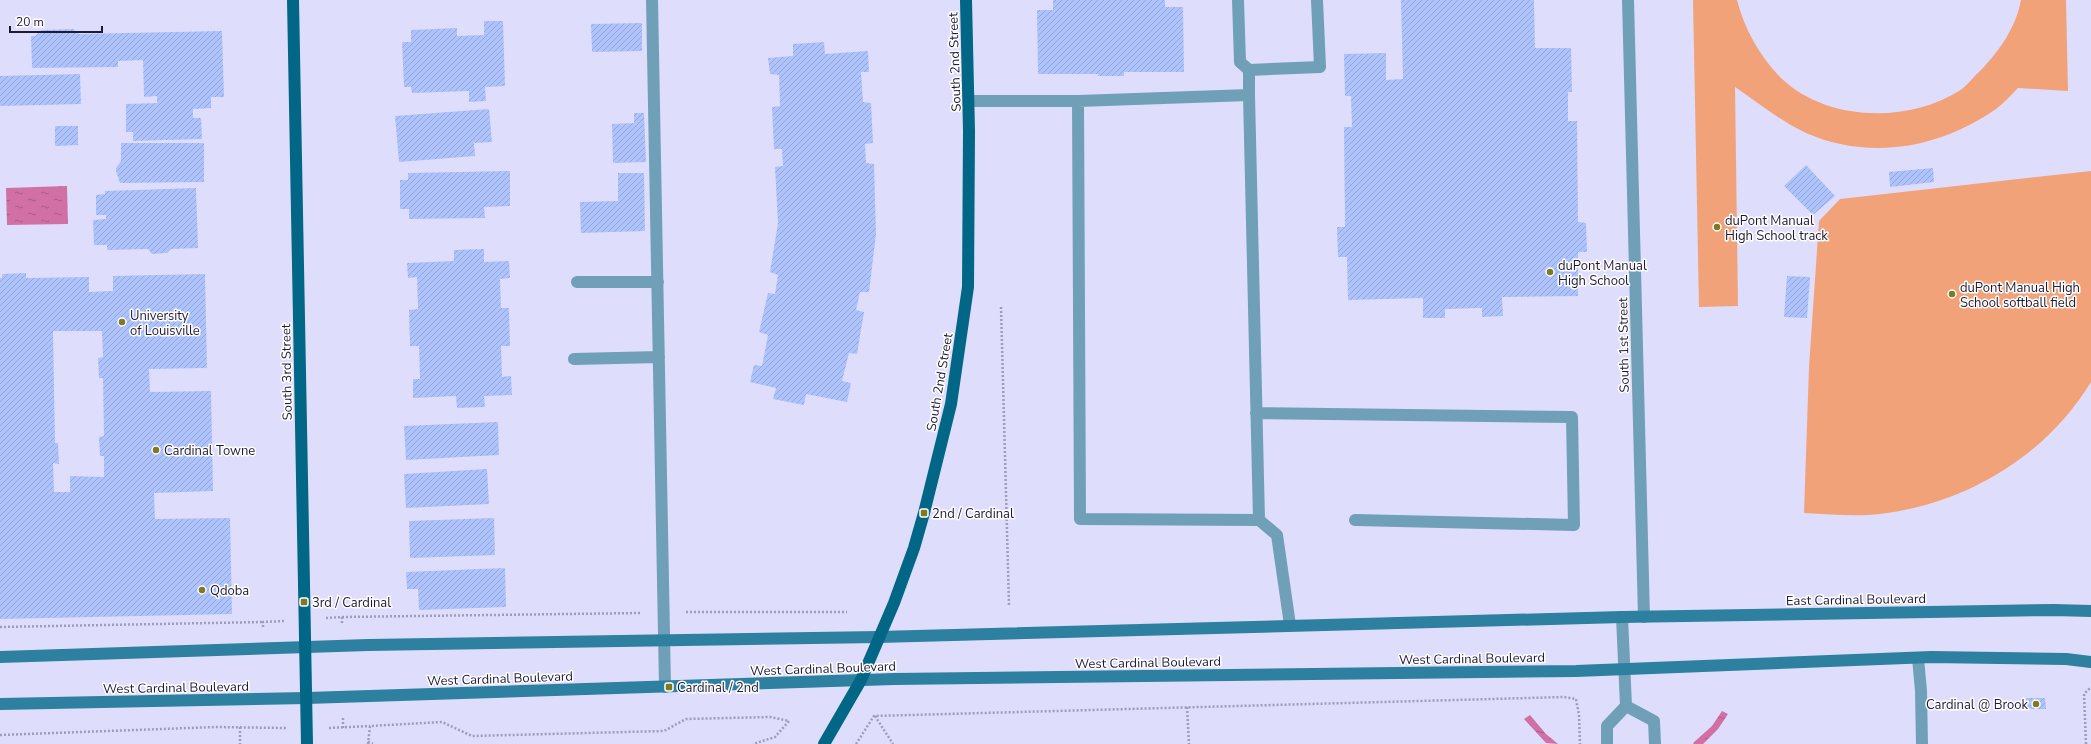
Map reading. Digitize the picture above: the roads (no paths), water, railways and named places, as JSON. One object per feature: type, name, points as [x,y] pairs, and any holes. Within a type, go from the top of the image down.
[{"type":"main road","name":"South 3rd Street","points":[[293,0],[307,744]]},
{"type":"main road","name":"South 2nd Street","points":[[824,744],[861,680],[914,548],[936,471],[952,404],[968,287],[969,101],[966,0]]},
{"type":"main road","name":"East Cardinal Boulevard","points":[[1622,617],[2054,610],[2091,611]]},
{"type":"main road","points":[[0,657],[305,647],[879,637],[1622,617]]},
{"type":"main road","points":[[1624,670],[1918,658],[2066,660],[2091,662]]},
{"type":"main road","name":"West Cardinal Boulevard","points":[[0,704],[307,698],[861,680],[1624,670]]},
{"type":"street","points":[[652,0],[665,612],[665,687]]},
{"type":"street","points":[[1238,0],[1244,66],[1249,95],[1259,520]]},
{"type":"street","points":[[1244,66],[1320,67],[1317,0]]},
{"type":"street","name":"South 1st Street","points":[[1628,0],[1644,617]]},
{"type":"street","points":[[969,101],[1078,101],[1249,95]]},
{"type":"street","points":[[1078,101],[1080,519],[1259,520],[1277,535],[1290,625]]},
{"type":"street","points":[[577,282],[658,282]]},
{"type":"street","points":[[574,359],[660,357]]},
{"type":"street","points":[[1256,413],[1572,417],[1574,525],[1355,520]]},
{"type":"street","points":[[1607,744],[1607,726],[1626,706],[1622,617]]},
{"type":"street","points":[[1918,658],[1921,691],[1922,744]]},
{"type":"street","points":[[1626,706],[1654,721],[1655,744]]},
{"type":"water","points":[[67,186],[68,224],[7,225],[6,188]]},
{"type":"water","points":[[1722,711],[1728,714],[1718,729],[1703,744],[1694,744],[1693,743],[1712,726]]},
{"type":"water","points":[[1530,715],[1546,734],[1558,744],[1546,743],[1524,719]]},
{"type":"place","name":"duPont Manual High School track","points":[[1717,227]]},
{"type":"place","name":"duPont Manual High School","points":[[1550,272]]},
{"type":"place","name":"duPont Manual High School softball field","points":[[1952,294]]},
{"type":"place","name":"University of Louisville","points":[[122,322]]},
{"type":"place","name":"Cardinal Towne","points":[[156,450]]},
{"type":"place","name":"2nd / Cardinal","points":[[924,513]]},
{"type":"place","name":"Qdoba","points":[[202,590]]},
{"type":"place","name":"3rd / Cardinal","points":[[304,602]]},
{"type":"place","name":"Cardinal / 2nd","points":[[669,687]]},
{"type":"place","name":"Cardinal @ Brook","points":[[2036,704]]}]
